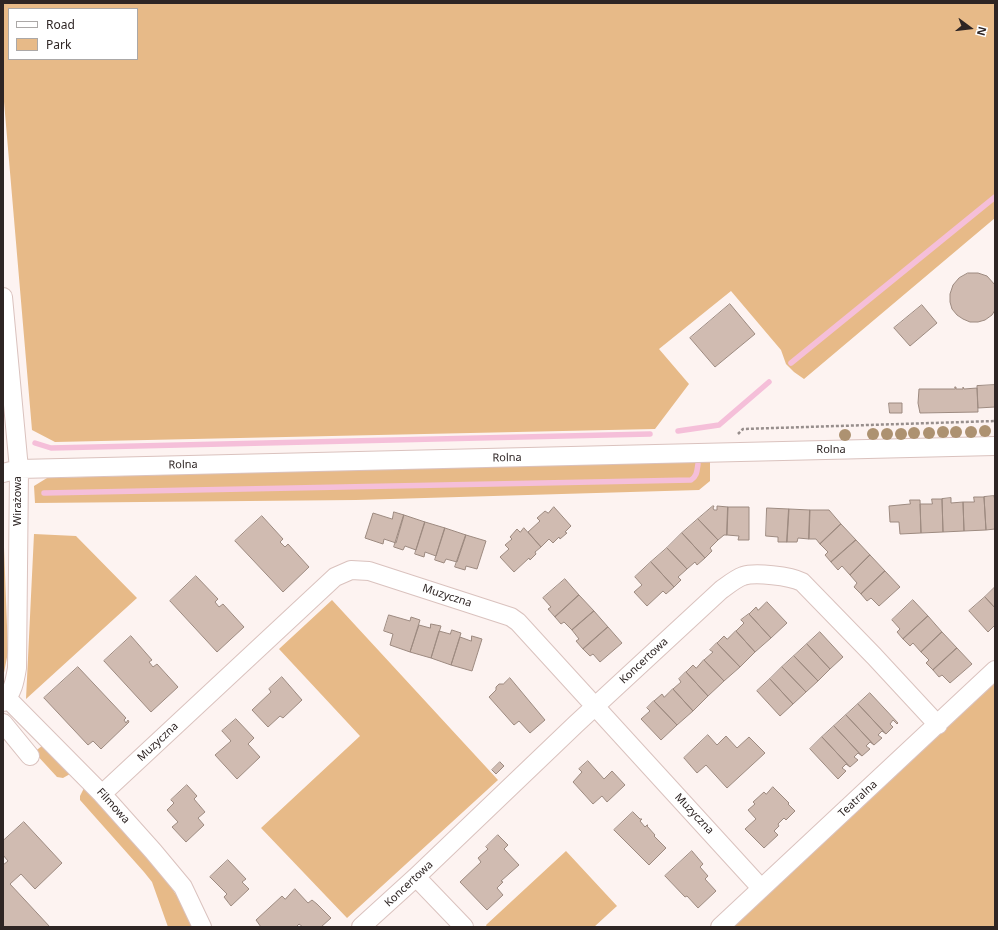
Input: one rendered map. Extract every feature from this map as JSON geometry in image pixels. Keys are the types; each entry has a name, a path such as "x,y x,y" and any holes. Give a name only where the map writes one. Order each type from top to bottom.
{"street":[{"name":"Wirażowa","path":"3,298 18,668 14,686 5,700"},
{"name":"Rolna","path":"11,471 995,446"},
{"name":"Muzyczna","path":"102,794 334,577 351,570 369,571 511,617 518,622 762,888"},
{"name":"Koncertowa","path":"361,927 416,877 596,706 728,585 742,576 792,577 805,584 938,725"},
{"name":"Teatralna","path":"720,927 938,725 995,670"},
{"name":"Filmowa","path":"5,700 102,794 184,887 202,927"},
{"path":"3,724 30,756"},
{"path":"416,877 464,927"}],"green space":[{"path":"3,3 995,3 995,218 804,379 786,364 781,350 731,291 659,349 689,384 655,429 55,442 32,430 3,90"},
{"path":"710,461 710,481 699,490 356,500 35,503 34,486 47,478"},
{"path":"3,521 8,652 3,678"},
{"path":"34,534 76,536 137,598 26,699"},
{"path":"332,600 498,780 347,918 261,828 360,736 279,649"},
{"path":"995,679 995,927 729,927"},
{"path":"42,746 70,774 63,778 57,777 34,752"},
{"path":"84,788 146,850 189,914 195,927 168,927 152,882 80,800 80,796"},
{"path":"566,851 617,906 594,927 487,927 486,925"}],"building":[{"path":"968,273 978,273 987,276 995,285 995,310 992,315 985,320 978,322 970,322 957,315 952,309 950,302 950,294 953,285 959,278"},
{"path":"730,304 755,334 715,367 690,338"},
{"path":"922,305 937,323 910,346 894,328"},
{"path":"995,385 995,407 978,408 977,386"},
{"path":"955,387 956,389 963,389 963,387 964,389 977,388 978,412 920,413 918,403 919,389 955,389"},
{"path":"889,403 902,403 902,413 890,413"},
{"path":"994,496 995,529 986,530 984,497"},
{"path":"974,497 984,497 986,530 964,531 963,502 974,502"},
{"path":"951,498 951,503 963,502 964,531 943,532 942,499"},
{"path":"932,499 942,499 943,532 921,533 920,504 932,504"},
{"path":"910,500 920,500 921,533 900,534 899,522 890,522 889,506 910,504"},
{"path":"713,506 714,510 717,510 717,506 728,507 727,535 724,535 718,540 698,519"},
{"path":"554,507 571,526 565,532 567,533 560,539 559,537 553,543 549,539 541,547 528,532 540,521 537,518 545,511 548,513"},
{"path":"728,507 749,507 749,540 738,540 739,536 727,535"},
{"path":"767,508 789,509 787,542 778,542 778,537 766,536"},
{"path":"789,509 810,510 809,539 798,538 797,542 787,542"},
{"path":"810,510 829,510 841,524 820,544 816,539 809,539"},
{"path":"394,512 404,515 396,543 384,539 383,544 365,538 373,513 392,519"},
{"path":"404,515 425,522 416,550 405,546 403,550 394,547"},
{"path":"262,516 283,539 280,542 285,547 288,544 309,567 283,592 235,541"},
{"path":"698,519 718,540 710,548 712,551 705,558 682,533"},
{"path":"425,522 445,528 436,556 425,552 424,557 415,554"},
{"path":"841,524 856,540 831,562 825,555 828,552 820,544"},
{"path":"445,528 466,535 457,562 446,559 444,563 435,560"},
{"path":"524,528 541,547 535,552 536,554 530,560 529,558 514,572 500,557 509,549 505,545 512,539 510,537 517,529 520,532"},
{"path":"682,533 705,558 697,565 695,562 687,569 667,548"},
{"path":"466,535 486,541 477,569 466,566 465,570 455,567"},
{"path":"856,540 870,555 850,575 842,566 838,570 831,562"},
{"path":"667,548 687,569 678,577 681,580 674,587 651,562"},
{"path":"870,555 885,571 861,594 854,587 857,583 850,575"},
{"path":"651,562 674,587 666,594 663,591 647,606 634,592 642,585 635,577"},
{"path":"885,571 900,587 879,606 871,598 867,601 861,594"},
{"path":"196,576 218,599 215,602 219,607 223,604 244,627 217,652 170,601"},
{"path":"565,579 579,595 555,617 548,609 551,607 543,598"},
{"path":"995,587 995,608 985,597"},
{"path":"579,595 594,611 572,630 564,622 561,624 555,617"},
{"path":"985,597 995,608 995,625 988,632 969,611"},
{"path":"913,600 928,616 903,639 897,632 900,629 892,620"},
{"path":"767,602 787,623 771,638 749,614 756,607 758,610"},
{"path":"594,611 608,627 583,649 576,641 579,639 572,630"},
{"path":"749,614 771,638 755,652 736,631 744,623 741,620"},
{"path":"389,615 410,621 411,617 420,620 410,652 390,645 393,634 384,631"},
{"path":"928,616 942,632 921,652 913,643 910,646 903,639"},
{"path":"431,624 441,626 431,658 410,652 419,625 430,628"},
{"path":"608,627 622,643 600,662 593,654 590,656 583,649"},
{"path":"452,630 461,633 451,665 431,658 439,631 450,634"},
{"path":"736,631 755,652 740,667 717,643 724,636 727,639"},
{"path":"820,632 843,657 830,669 807,644"},
{"path":"942,632 957,648 933,670 926,663 929,660 921,652"},
{"path":"131,636 152,660 149,662 153,667 157,664 178,687 151,712 104,661"},
{"path":"472,636 482,639 472,671 451,665 460,637 471,641"},
{"path":"717,643 740,667 724,681 704,660 713,652 710,650"},
{"path":"807,644 830,669 818,681 794,656"},
{"path":"957,648 972,664 950,683 942,675 939,677 933,670"},
{"path":"794,656 818,681 806,692 782,667"},
{"path":"704,660 724,681 708,696 686,672 693,665 696,668"},
{"path":"78,667 126,718 124,720 126,723 128,720 129,722 101,749 93,741 88,745 44,698"},
{"path":"782,667 806,692 793,704 770,679"},
{"path":"686,672 708,696 693,711 673,689 681,682 679,679"},
{"path":"282,677 302,700 283,718 280,716 268,727 252,710 271,692 269,689"},
{"path":"510,678 545,720 530,733 519,721 514,725 489,697 496,690 496,687 499,684 503,684"},
{"path":"770,679 793,704 780,716 757,691"},
{"path":"673,689 693,711 677,725 654,701 662,694 664,697"},
{"path":"870,693 898,723 897,724 893,720 890,724 893,727 886,734 858,704"},
{"path":"654,701 677,725 661,740 641,719 650,711 647,708"},
{"path":"858,704 886,734 882,731 878,735 882,738 874,745 846,715"},
{"path":"846,715 874,745 870,742 866,746 870,749 862,756 834,726"},
{"path":"236,719 254,738 248,744 260,757 237,779 215,755 231,741 222,731"},
{"path":"834,726 862,756 858,753 854,757 858,760 850,767 822,737"},
{"path":"708,735 717,745 726,736 737,748 749,737 765,753 727,788 706,765 697,773 684,758"},
{"path":"822,737 850,767 846,764 842,768 846,771 838,779 810,749"},
{"path":"588,761 604,779 612,771 625,785 607,802 602,796 593,804 573,782 582,772 579,769"},
{"path":"500,762 504,766 496,774 492,770"},
{"path":"187,785 197,796 194,799 205,812 198,818 204,825 186,842 172,827 178,822 167,810 174,803 171,800"},
{"path":"773,787 795,811 786,820 784,818 778,824 779,826 774,831 778,835 764,848 745,829 756,819 748,810 755,804 753,802 764,792 766,794"},
{"path":"633,812 640,819 642,819 640,821 645,827 648,825 647,826 655,835 654,836 666,848 649,865 614,830"},
{"path":"24,822 62,863 35,889 21,874 10,884 50,927 3,927 3,865 8,861 3,855 3,841"},
{"path":"498,835 508,845 504,849 519,865 501,881 503,882 497,888 503,895 487,910 460,882 481,862 478,858 488,849 486,847"},
{"path":"692,851 703,864 700,867 708,876 705,879 716,891 698,908 665,876"},
{"path":"228,860 246,879 242,882 249,889 231,906 224,897 227,894 210,877"},
{"path":"295,889 308,903 312,900 331,918 321,927 303,927 299,924 296,927 261,927 256,920 282,896 285,899"}],"waterway":[{"path":"791,363 995,197"},
{"path":"678,431 719,425 769,382"},
{"path":"35,443 51,448 650,434"},
{"path":"44,493 691,480 696,475 698,464"}]}
